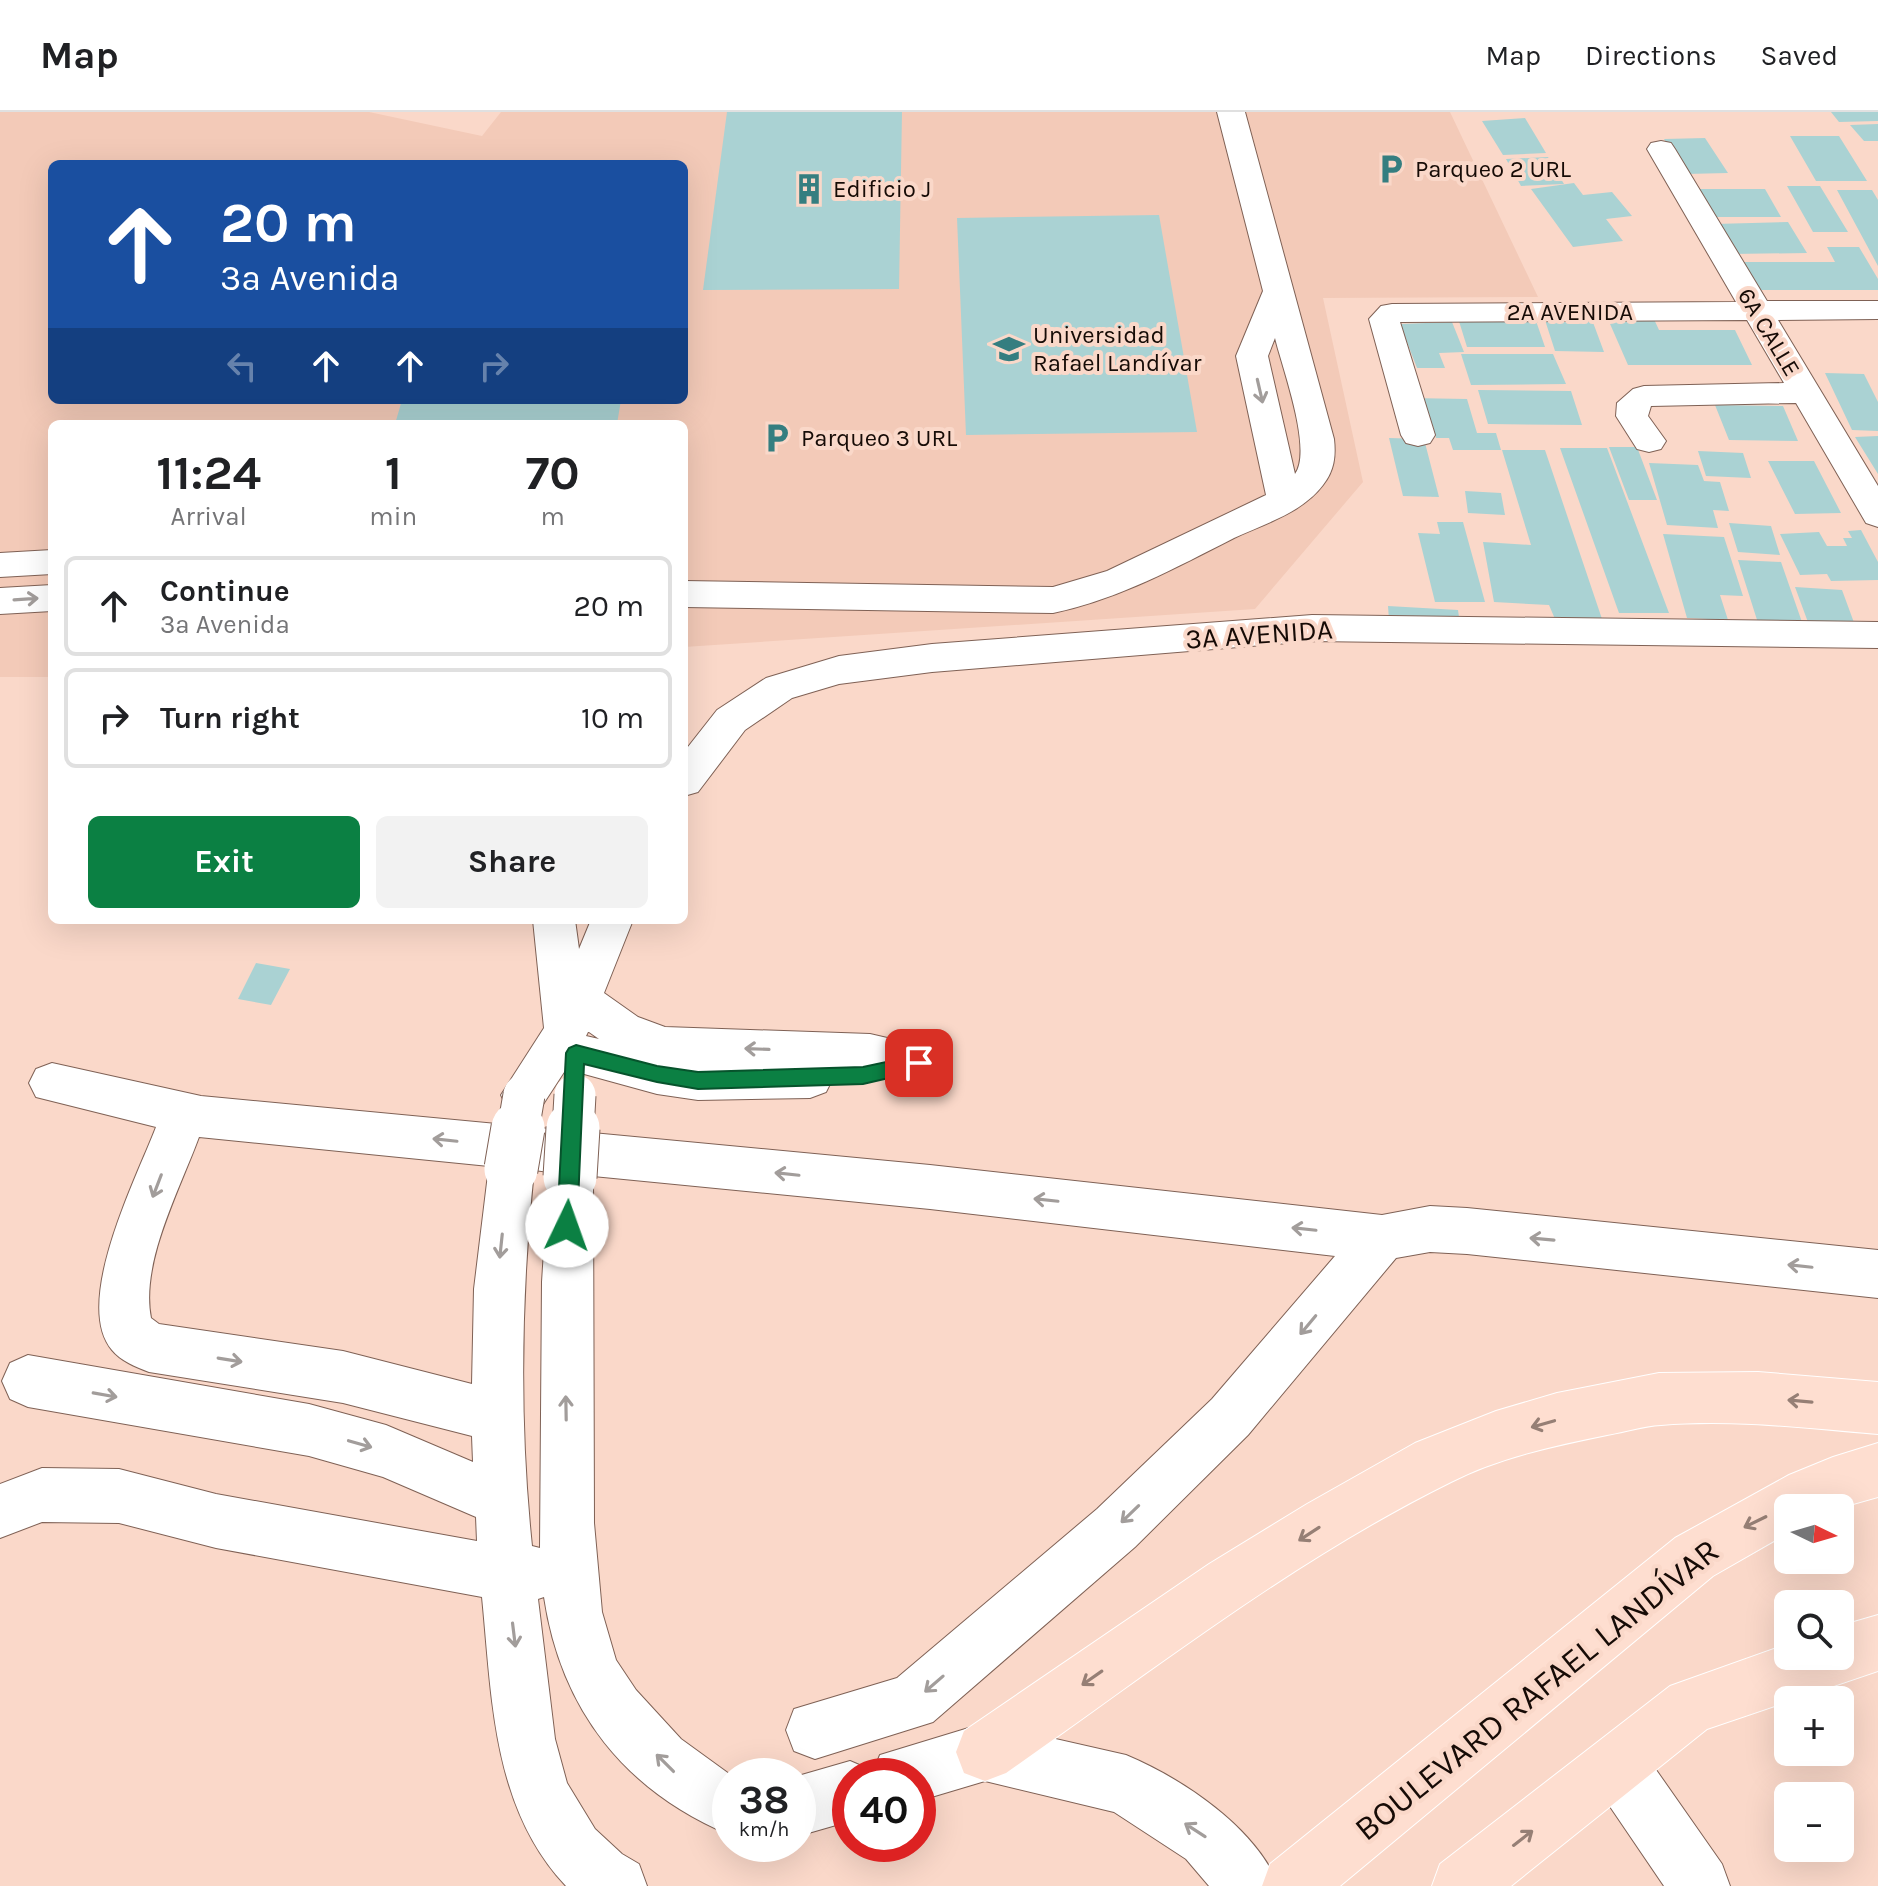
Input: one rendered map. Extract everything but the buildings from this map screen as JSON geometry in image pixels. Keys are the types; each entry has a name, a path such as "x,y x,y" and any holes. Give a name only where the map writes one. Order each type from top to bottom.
{"main road":[{"path":"985,1752 1229,1584 1326,1523 1434,1462 1496,1437 1557,1419 1659,1399 1758,1398 1878,1408"},
{"name":"BOULEVARD RAFAEL LANDÍVAR","path":"1292,1886 1694,1557 1747,1525 1855,1474 1878,1470"},
{"path":"1854,1650 1878,1643"},
{"path":"1462,1886 1690,1706 1794,1670"}],"street":[{"path":"688,594 1066,598 1103,587 1276,504 1311,478 1319,461 1312,415 1231,112"},
{"name":"6A CALLE","path":"1661,149 1878,515"},
{"path":"1276,504 1254,476 1229,374 1235,364 1252,356 1278,291"},
{"name":"2A AVENIDA","path":"1418,435 1384,319 1392,313 1878,310"},
{"path":"1649,441 1632,416 1633,403 1644,396 1805,393"},
{"path":"0,565 48,562"},
{"path":"0,601 48,598"},
{"name":"3A AVENIDA","path":"688,776 731,720 779,688 839,670 886,664 1312,628 1878,635"},
{"path":"555,924 574,1045 565,1276 570,1571 579,1633 602,1693 648,1747 686,1783 712,1796"},
{"path":"611,924 574,1045 524,1095 498,1270 497,1416 506,1574 531,1765 561,1836 599,1877 617,1886"},
{"path":"622,1031 664,1047 870,1054 919,1063 863,1076 698,1080 657,1074 574,1045 622,1031"},
{"path":"52,1083 185,1113 930,1187 1382,1238 1430,1229 1467,1231 1878,1274"},
{"path":"185,1113 128,1263 123,1301 129,1332 149,1347 343,1377 497,1416"},
{"path":"815,1730 913,1702 1104,1538 1230,1417 1382,1238"},
{"path":"28,1381 309,1430 386,1451 504,1502"},
{"path":"0,1511 42,1495 119,1496 216,1521 506,1574 570,1571"},
{"path":"936,1766 985,1752 1126,1785 1207,1838 1249,1886"},
{"path":"1617,1765 1700,1886"}],"shaded area":[{"name":"Universidad Rafael Landívar","path":"0,112 369,112 482,136 501,112 1450,112 1538,297 1323,298 1363,482 1255,609 688,647 688,420 48,420 48,677 0,677"}],"place":[{"name":"Parqueo 2 URL","path":"1391,169"},
{"name":"Edificio J","path":"809,189"},
{"name":"Universidad Rafael Landívar","path":"1009,349"},
{"name":"Parqueo 3 URL","path":"777,438"}],"route":[{"path":"567,1226 576,1053 657,1074 698,1080 863,1076 919,1063"}]}
